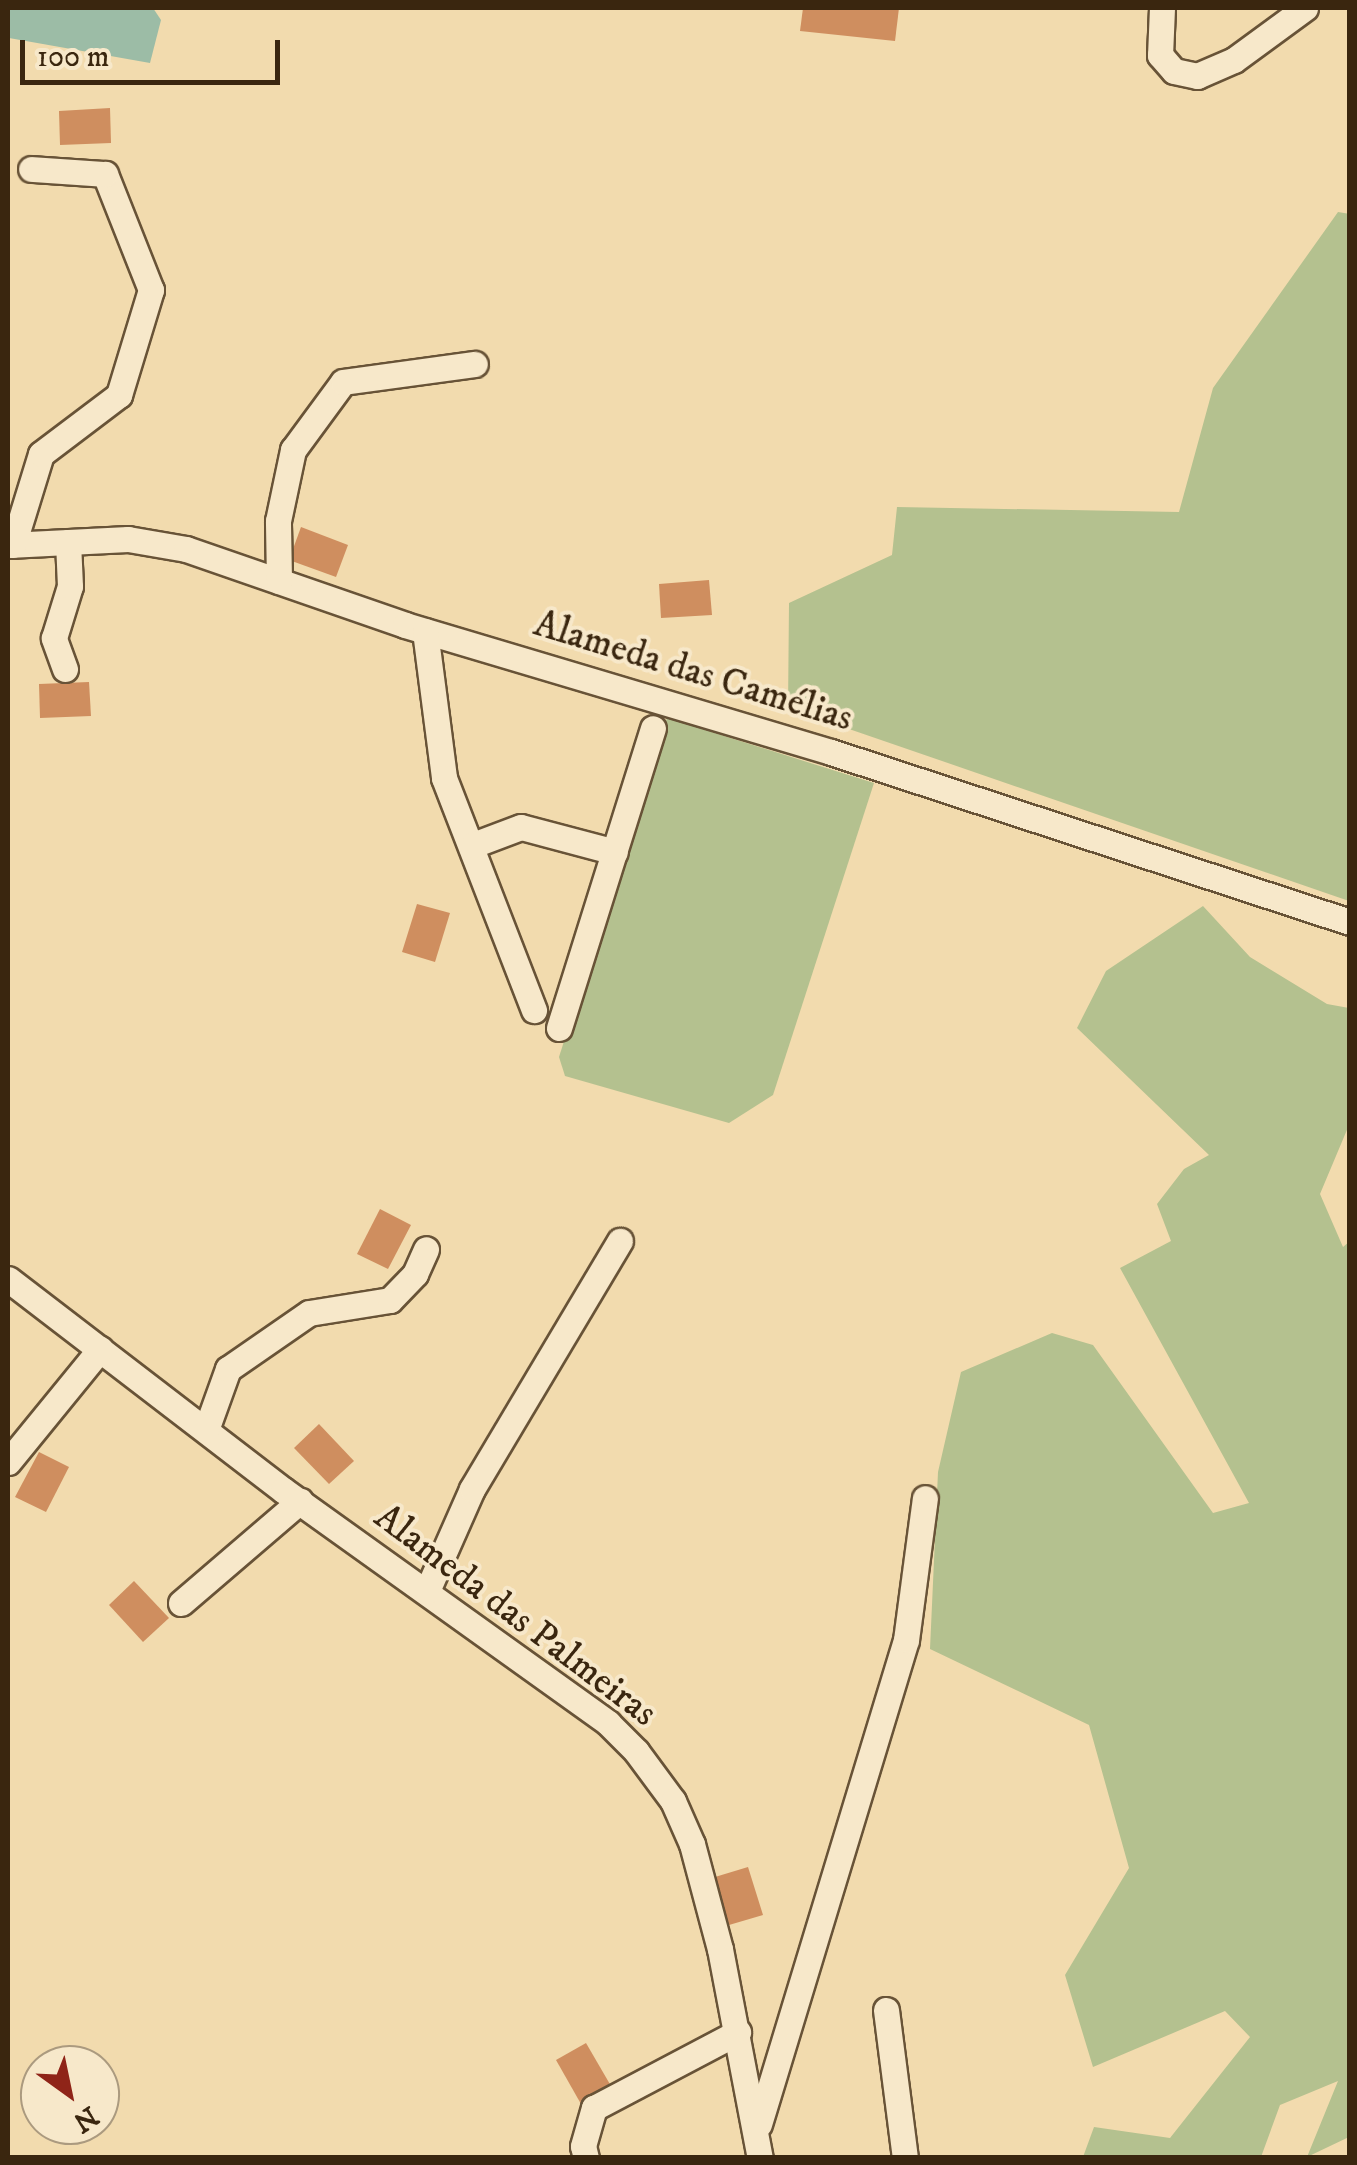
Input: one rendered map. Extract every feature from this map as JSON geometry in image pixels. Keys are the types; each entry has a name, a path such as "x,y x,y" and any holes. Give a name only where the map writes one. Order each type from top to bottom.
{"street":[{"path":"1162,8 1160,55 1174,72 1198,76 1234,60 1305,8"},
{"path":"10,545 41,454 119,395 151,290 106,174 30,169"},
{"path":"279,581 278,521 293,450 343,382 474,364"},
{"path":"64,670 54,638 70,586 68,542"},
{"name":"Alameda das Camélias","path":"10,545 160,543 425,631 831,752 1350,922"},
{"path":"425,631 444,778 474,845 534,1010"},
{"path":"559,1028 653,728"},
{"path":"474,845 521,827 614,852"},
{"path":"427,1591 472,1490 620,1241"},
{"path":"206,1430 228,1369 309,1313 390,1300 415,1274 426,1249"},
{"name":"Alameda das Palmeiras","path":"8,1279 300,1501 608,1723 664,1787 692,1844 738,2032 758,2146"},
{"path":"8,1462 100,1349"},
{"path":"758,2146 906,1640 925,1498"},
{"path":"181,1602 300,1501"},
{"path":"886,2010 905,2158"},
{"path":"586,2158 582,2146 594,2108 738,2032"}],"shaded area":[{"path":"8,8 153,8 161,20 150,63 9,38"},
{"path":"1338,212 1350,214 1349,901 788,708 789,603 892,555 897,507 1179,512 1213,388"},
{"path":"667,718 874,783 773,1095 729,1123 565,1076 559,1057"},
{"path":"1203,906 1250,957 1327,1004 1349,1008 1349,1125 1320,1194 1343,1247 1350,1241 1349,2137 1307,2157 1338,2081 1280,2105 1261,2157 1083,2157 1094,2127 1170,2138 1250,2037 1225,2011 1093,2067 1065,1975 1129,1868 1089,1725 930,1649 938,1472 961,1372 1052,1333 1093,1345 1213,1513 1249,1503 1120,1268 1171,1241 1157,1204 1184,1169 1209,1155 1077,1028 1106,971"}],"building":[{"path":"803,8 899,8 895,41 800,31"},
{"path":"110,108 111,143 60,145 59,111"},
{"path":"301,527 348,545 336,577 289,560"},
{"path":"709,580 712,615 661,618 659,584"},
{"path":"89,682 91,716 40,718 39,684"},
{"path":"417,904 450,913 435,962 402,952"},
{"path":"380,1209 411,1225 388,1269 357,1254"},
{"path":"319,1424 354,1461 329,1484 294,1448"},
{"path":"39,1452 69,1467 46,1512 15,1497"},
{"path":"134,1581 169,1618 143,1642 109,1605"},
{"path":"748,1867 763,1915 729,1925 715,1877"},
{"path":"586,2043 611,2086 581,2104 556,2060"}]}
